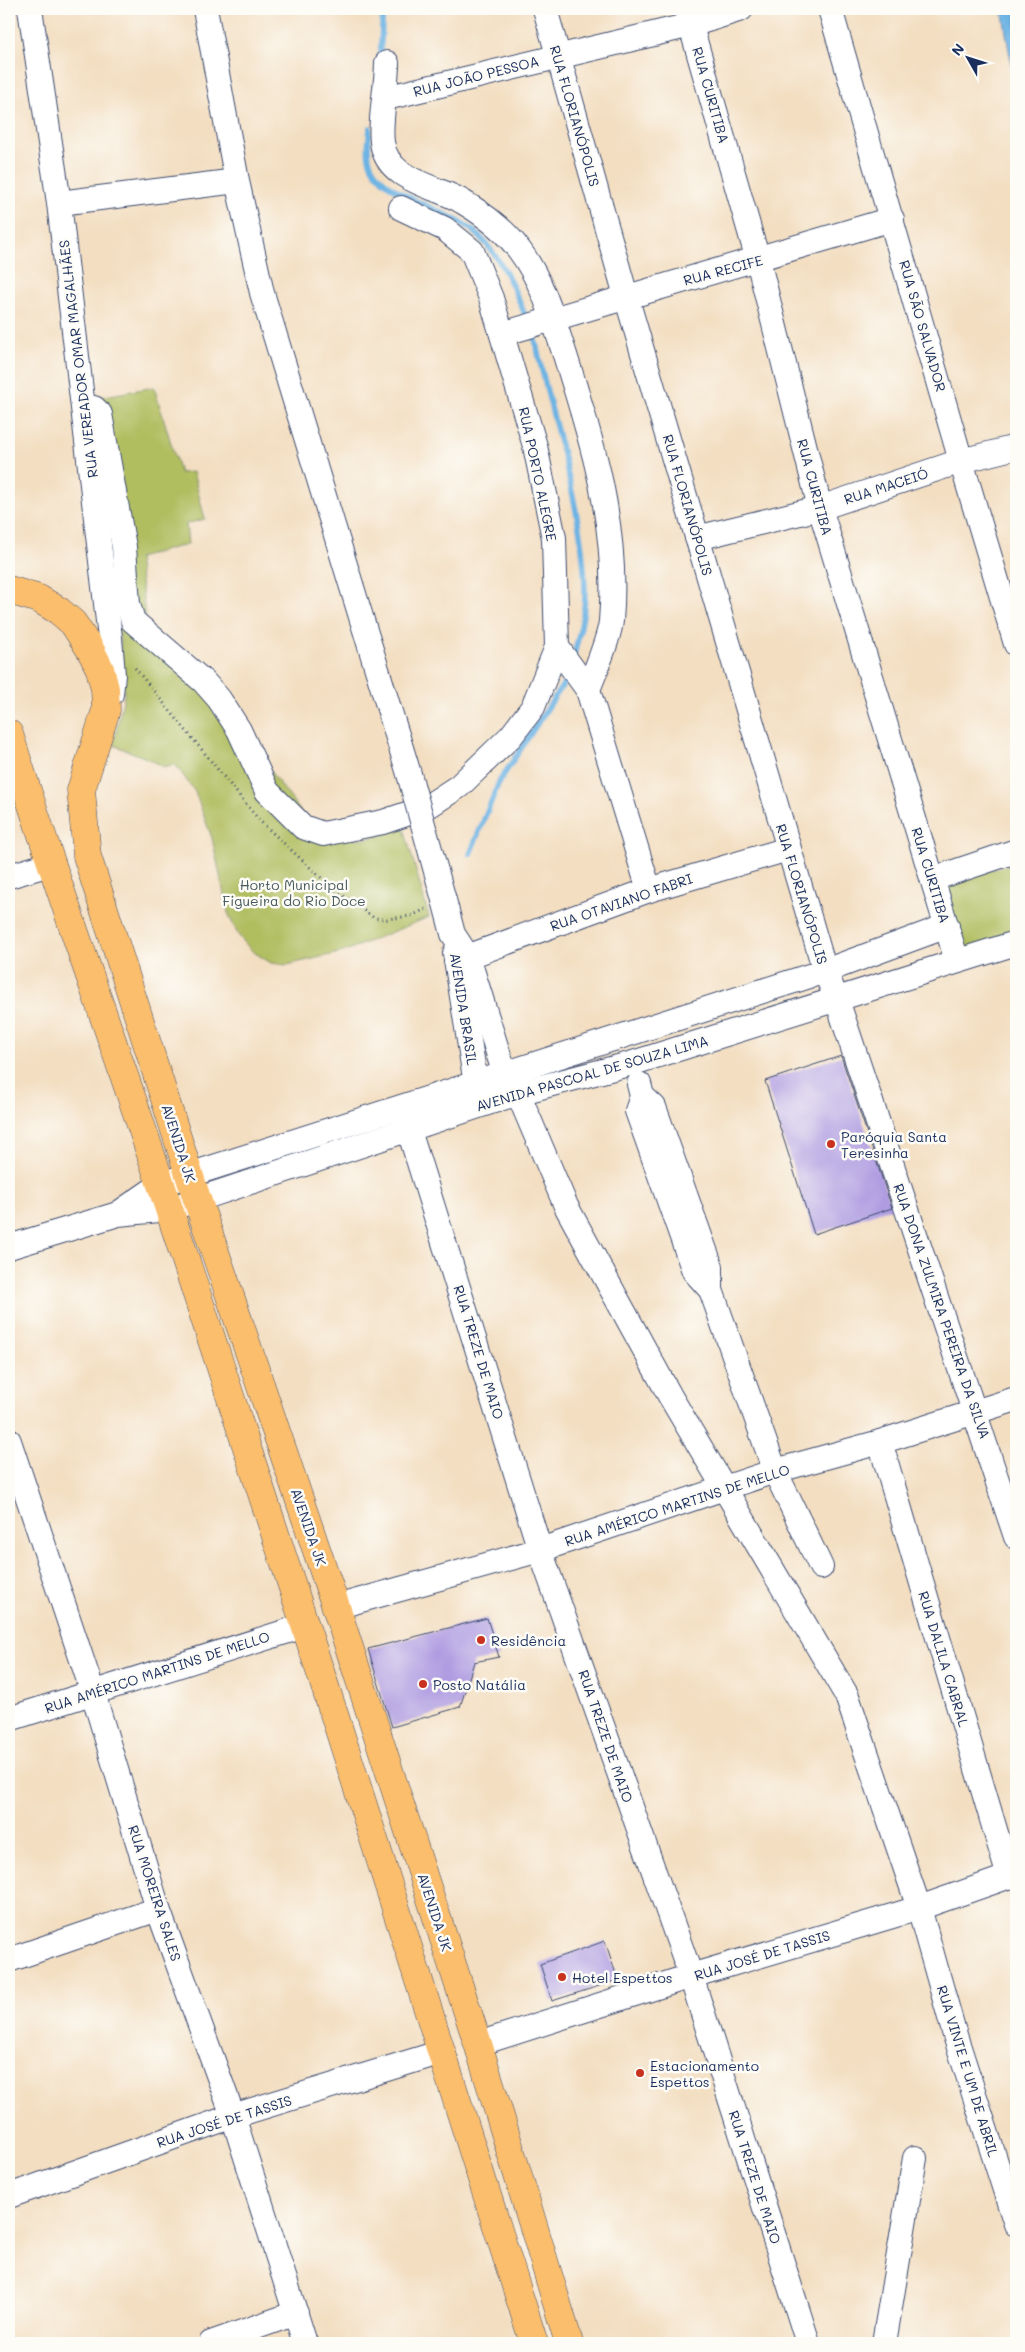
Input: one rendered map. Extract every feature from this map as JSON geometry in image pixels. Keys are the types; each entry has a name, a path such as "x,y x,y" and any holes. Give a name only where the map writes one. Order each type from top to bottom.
{"main road":[{"path":"9,590 39,599 59,611 73,623 100,669 105,688 106,710"},
{"name":"AVENIDA JK","path":"106,710 81,790 87,856 193,1187 336,1607 478,2044 569,2343"},
{"path":"9,734 50,864 165,1196 442,2052 534,2343"}],"street":[{"name":"RUA VEREADOR OMAR MAGALHÃES","path":"30,9 59,203 113,675 112,692 106,710"},
{"path":"205,9 262,293 409,774 453,934 462,959"},
{"name":"RUA FLORIANÓPOLIS","path":"545,9 626,296 788,849 825,970 837,1000"},
{"name":"RUA JOÃO PESSOA","path":"386,96 394,96 558,55 689,17 741,9"},
{"name":"RUA SÃO SALVADOR","path":"830,9 1016,644"},
{"name":"RUA CURITIBA","path":"689,17 758,260 820,508 957,961"},
{"path":"387,63 382,142 390,164 409,178 461,201 499,227 520,251 540,283 553,318 589,435 608,514 613,577 611,624 588,690"},
{"path":"59,203 238,181"},
{"name":"RUA PORTO ALEGRE","path":"401,208 445,229 472,251 502,334 535,446 554,538 557,647"},
{"name":"RUA RECIFE","path":"502,334 892,219"},
{"path":"83,406 94,408 100,414 124,547 128,604 133,621 204,682 219,699 239,730 267,790 303,827 323,834 383,822 427,807 459,786 511,736 533,707 557,647"},
{"name":"RUA MACEIÓ","path":"697,538 820,508 961,461 1016,447"},
{"path":"557,647 588,690 649,890"},
{"name":"RUA OTAVIANO FABRI","path":"462,959 649,890 788,849"},
{"path":"933,879 1016,851"},
{"path":"9,876 50,864"},
{"name":"AVENIDA PASCOAL DE SOUZA LIMA","path":"9,1247 118,1214 165,1196 511,1084 624,1035 825,970 947,926"},
{"name":"AVENIDA PASCOAL DE SOUZA LIMA","path":"406,1118 476,1084 511,1084 633,1063 1016,943"},
{"name":"RUA VINTE E UM DE ABRIL","path":"462,959 511,1084 566,1206 670,1396 847,1696 918,1908 1016,2224"},
{"name":"AVENIDA BRASIL","path":"462,959 476,1084"},
{"name":"RUA DONA ZULMIRA PEREIRA DA SILVA","path":"837,1000 976,1410 1016,1537"},
{"path":"624,1035 642,1096 637,1111 694,1271 711,1290 775,1471 821,1567"},
{"name":"RUA TREZE DE MAIO","path":"406,1118 540,1550 691,1976 808,2343"},
{"name":"RUA AMÉRICO MARTINS DE MELLO","path":"336,1607 540,1550 775,1471 880,1442 976,1410 1016,1399"},
{"name":"RUA MOREIRA SALES","path":"9,1441 93,1693 158,1909 233,2116 305,2343"},
{"name":"RUA DALILA CABRAL","path":"880,1442 1013,1875"},
{"name":"RUA AMÉRICO MARTINS DE MELLO","path":"9,1719 304,1626"},
{"name":"RUA JOSÉ DE TASSIS","path":"478,2044 691,1976 918,1908 1013,1875"},
{"path":"9,1960 158,1909"},
{"name":"RUA JOSÉ DE TASSIS","path":"11,2189 233,2116 442,2052"},
{"path":"884,2343 915,2158"},
{"path":"211,2343 296,2313"}],"green space":[{"name":"Horto Municipal Figueira do Rio Doce","path":"154,387 180,473 193,472 205,519 186,524 188,544 138,558 146,622 264,763 302,813 337,837 366,839 404,828 429,917 343,952 287,965 271,963 252,951 238,935 228,913 212,838 195,792 175,764 164,767 113,745 124,696 123,670 94,398"},
{"path":"1011,864 1016,880 1016,938 964,954 943,884"}],"water":[{"path":"1002,9 1016,9 1016,91 1015,87"}],"building":[{"name":"Paróquia Santa Teresinha","path":"841,1056 892,1208 814,1234 765,1081"},
{"name":"Posto Natália","path":"487,1618 499,1657 474,1662 460,1707 392,1727 368,1649"},
{"path":"605,1941 618,1980 552,2001 540,1964"}],"waterway":[{"path":"380,59 383,9"},
{"path":"370,128 368,155 375,171 386,183 400,192 452,217 479,236 502,266 528,322"},
{"path":"531,330 536,343 566,466 579,529 583,560 584,608 573,658"},
{"path":"470,854 499,782 566,680 568,674"}],"place":[{"name":"Paróquia Santa Teresinha","path":"831,1144"},
{"name":"Residência","path":"481,1640"},
{"name":"Posto Natália","path":"423,1684"},
{"name":"Hotel Espettos","path":"562,1977"},
{"name":"Estacionamento Espettos","path":"640,2073"}]}
